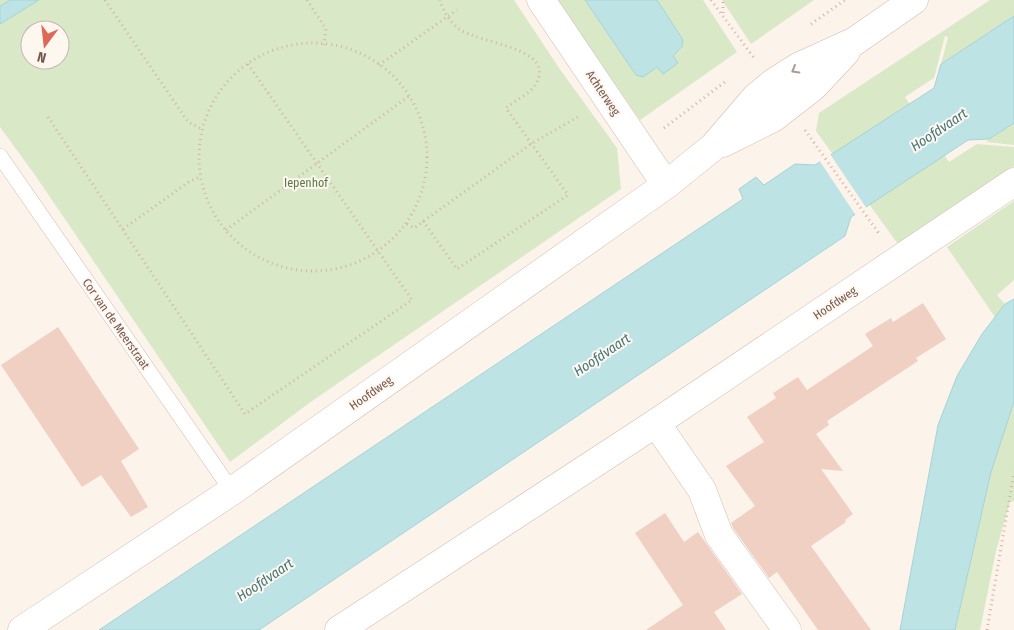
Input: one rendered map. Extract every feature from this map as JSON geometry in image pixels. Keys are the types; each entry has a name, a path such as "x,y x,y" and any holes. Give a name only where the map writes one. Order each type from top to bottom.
{"street":[{"name":"Achterweg","path":"542,0 666,185"},
{"name":"Hoofdweg","path":"22,630 232,491 666,185 713,148 755,98 773,84 798,67 855,41 914,0"},
{"name":"Hoofdweg","path":"339,630 656,423 1014,182"},
{"path":"656,423 702,490 719,535 787,630"}],"lane":[{"name":"Cor van de Meerstraat","path":"0,156 232,491"}],"path":[{"path":"105,0 188,122 202,129"},
{"path":"307,0 326,29 324,45"},
{"path":"423,221 457,269 568,195 506,108 536,86 539,77 538,64 531,56 517,49 480,40 458,28 448,16 440,0"},
{"path":"712,0 756,59"},
{"path":"722,1 723,16"},
{"path":"379,65 457,10"},
{"path":"310,43 346,48 379,65 404,88 421,120 427,156 422,191 407,224 379,251 344,268 305,272 267,262 234,241 210,210 200,178 200,134 202,129 215,97 240,68 274,49 310,43"},
{"path":"48,117 245,414 412,300 248,64"},
{"path":"226,230 408,96"},
{"path":"407,224 414,228 531,144 607,99"},
{"path":"805,130 864,214"},
{"path":"123,229 190,181 200,178"},
{"path":"986,630 1014,472"}],"green space":[{"name":"Iepenhof","path":"0,0 514,0 559,68 617,148 621,189 312,401 230,462 35,175 0,127"},
{"path":"556,0 585,0 636,75 644,76 657,67 663,74 678,63 673,56 682,48 683,40 657,0 703,0 737,52 640,120"},
{"path":"722,0 814,0 751,44"},
{"path":"990,0 1014,0 1014,16 941,64 948,37 945,36 934,78 905,97 949,162 977,144 1014,147 1014,166 898,244 816,131 819,113"},
{"path":"1014,123 1014,145 986,142 989,139"},
{"path":"1014,201 1014,280 997,295 1005,304 995,317 947,247"},
{"path":"1014,402 1014,501 1010,502 996,551 980,630 955,630 991,472"}],"water":[{"path":"10,0 39,0 0,24 0,6"},
{"path":"585,0 657,0 683,40 682,47 673,56 678,63 663,74 657,67 643,77 636,75"},
{"name":"Hoofdvaart","path":"1014,16 1014,123 989,139 968,140 851,217 845,236 259,630 99,630 743,199 739,189 756,177 764,185 795,164 815,165 934,88 941,64"},
{"path":"1014,299 1014,402 991,472 955,630 900,630 938,425 957,376 982,334 1005,304"}],"pier":[{"path":"830,154 867,209 857,217 819,160"}],"building":[{"path":"923,303 946,339 916,358 918,361 827,421 829,425 816,434 843,471 821,469 853,514 845,520 846,522 811,546 871,630 818,630 777,572 769,578 733,528 731,523 755,506 726,466 764,442 747,417 776,398 773,393 798,377 807,390 873,346 865,334 891,318 893,322"},
{"path":"58,327 139,449 121,461 148,507 131,517 101,475 82,487 1,365"},
{"path":"665,513 684,542 698,532 742,594 714,612 726,630 646,630 683,605 635,533"}]}
